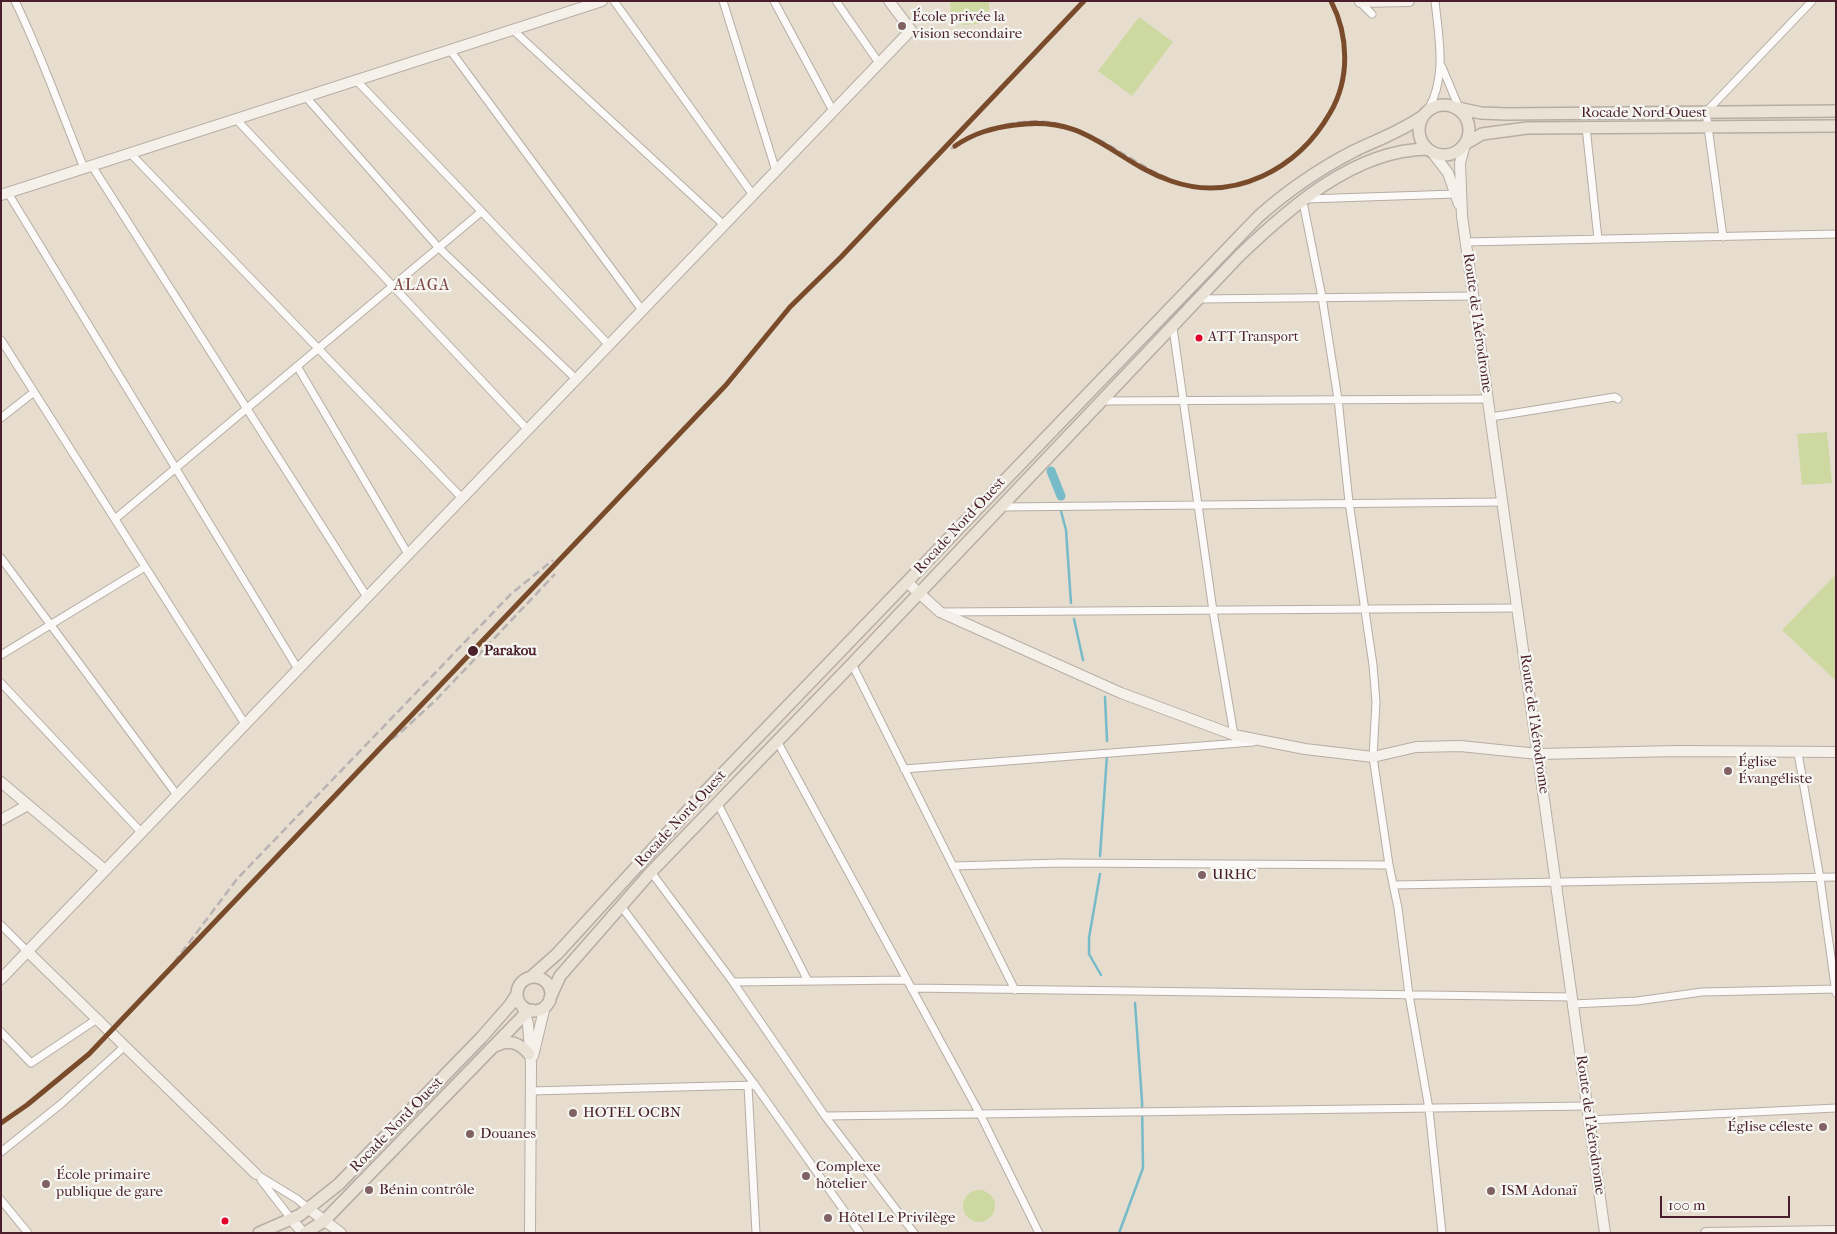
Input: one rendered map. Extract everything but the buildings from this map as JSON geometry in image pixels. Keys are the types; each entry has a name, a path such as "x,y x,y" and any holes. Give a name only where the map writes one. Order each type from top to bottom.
{"main road":[{"path":"1438,106 1458,109 1469,128 1464,144 1452,154 1442,155 1430,150 1419,136 1419,125 1426,113 1438,106"},
{"name":"Rocade Nord-Ouest","path":"1458,109 1507,114 1836,111"},
{"name":"Rocade Nord-Ouest","path":"531,977 558,954 704,793 1258,217 1312,175 1355,151 1402,130 1426,113"},
{"name":"Rocade Nord-Ouest","path":"1464,144 1482,134 1501,130 1586,127 1836,126"},
{"name":"Rocade Nord-Ouest","path":"547,1002 560,976 651,872 1173,328 1239,256 1270,226 1342,176 1377,158 1398,151 1430,150"},
{"path":"531,977 540,978 547,984 547,1002 527,1010 517,994 522,981 531,977"},
{"name":"Rocade Nord-Ouest","path":"259,1233 292,1220 328,1193 464,1056 510,1005 517,994"},
{"name":"Rocade Nord-Ouest","path":"304,1233 324,1221 527,1010"},
{"path":"491,1048 510,1042 520,1045 530,1059"}],"street":[{"path":"15,1 39,50 60,110 88,167 248,408 367,597"},
{"path":"298,669 176,468 4,194 602,1"},
{"path":"614,1 753,195"},
{"path":"723,1 776,171"},
{"path":"774,1 834,111"},
{"path":"836,1 879,63"},
{"path":"1,979 911,30 889,1"},
{"path":"1360,2 1409,1"},
{"path":"1435,1 1442,66 1458,109"},
{"path":"1723,237 1706,112 1812,1"},
{"path":"1360,2 1372,14"},
{"path":"513,30 724,225"},
{"path":"450,50 642,310"},
{"path":"1426,113 1437,93 1442,66"},
{"path":"356,80 609,345"},
{"path":"306,97 438,247 576,379"},
{"path":"236,119 528,430"},
{"path":"1586,127 1598,240"},
{"name":"Route de l'Aérodrome","path":"1464,144 1460,163 1462,216 1605,1233"},
{"name":"Route de l'Aérodrome","path":"1430,150 1448,173 1462,216"},
{"path":"130,153 462,498"},
{"path":"1442,1233 1429,1109 1409,995 1395,885 1389,865 1373,756 1376,702 1365,608 1349,502 1338,399 1305,200 1455,194"},
{"path":"115,519 480,212"},
{"path":"1466,242 1836,234"},
{"path":"1200,299 1474,296"},
{"path":"1173,328 1213,611 1234,735"},
{"path":"1,340 245,724"},
{"path":"297,366 408,554"},
{"path":"1,418 34,392"},
{"path":"1102,401 1488,399"},
{"path":"1491,417 1618,399"},
{"path":"1001,507 1349,502 1502,502"},
{"path":"1,558 177,795"},
{"path":"1,655 145,567"},
{"path":"908,582 940,612 1089,680 1234,735 1258,741 1373,756 1416,747 1460,746 1538,754 1678,751 1836,752"},
{"path":"940,612 1518,608"},
{"path":"852,664 1014,990"},
{"path":"1,684 141,832"},
{"path":"777,741 980,1114 1039,1233"},
{"path":"904,769 1258,741"},
{"path":"1798,752 1820,878 1836,994"},
{"path":"1,782 105,870"},
{"path":"717,802 808,981"},
{"path":"1,820 28,805"},
{"path":"953,866 1060,863 1389,865"},
{"path":"651,872 734,982 825,1116 914,1233"},
{"path":"1395,885 1836,877"},
{"path":"622,906 860,1233"},
{"path":"1,925 256,1174 304,1233"},
{"path":"734,982 907,980"},
{"path":"911,988 1409,995 1637,1001 1702,992 1836,989"},
{"path":"530,1059 547,1002"},
{"path":"527,1010 531,1091 530,1233"},
{"path":"1,1032 31,1063 97,1019"},
{"path":"1,1152 61,1104 125,1046"},
{"path":"531,1091 752,1086"},
{"path":"752,1086 756,1233"},
{"path":"825,1116 1588,1106"},
{"path":"1590,1120 1836,1108"},
{"path":"256,1174 297,1198 341,1233"},
{"path":"297,1198 313,1199 328,1193"},
{"path":"1,1200 28,1233"},
{"path":"1706,1233 1836,1231"}],"green space":[{"path":"950,1 989,1 989,13 978,24 963,25 951,14"},
{"path":"1139,17 1173,42 1132,96 1098,71"},
{"path":"1827,432 1832,483 1802,485 1797,434"},
{"path":"1836,574 1836,681 1782,630"},
{"path":"979,1190 990,1195 995,1206 990,1217 979,1222 968,1217 963,1206 968,1195"}],"waterway":[{"path":"1051,471 1061,496"},
{"path":"1061,511 1066,530 1071,603"},
{"path":"1074,619 1083,660"},
{"path":"1105,697 1107,741"},
{"path":"1100,856 1107,755"},
{"path":"1100,874 1089,938 1089,954 1101,975"},
{"path":"1119,1233 1143,1168 1142,1101 1135,1003"}],"railway":[{"path":"544,577 726,385 790,307 841,257 1084,1"},
{"path":"951,149 984,131 996,127 1021,122 1047,122 1075,129 1172,180 1197,187 1226,187 1258,178 1289,161 1307,145 1322,127 1335,103 1340,89 1345,59 1342,30 1331,1"},
{"path":"167,972 237,879 511,594 553,560"},
{"path":"382,747 436,700 555,574"}],"transit line":[{"path":"1,1123 27,1105 89,1054 726,385 790,307 841,257 1084,1"},
{"path":"955,146 976,134 1015,125 1040,123 1062,126 1081,132 1150,172 1171,181 1195,187 1218,188 1241,184 1262,176 1282,165 1301,150 1317,133 1337,100 1344,72 1345,57 1341,28 1331,1"}],"place":[{"name":"École privée la vision secondaire","path":"902,26"},
{"name":"ATT Transport","path":"1199,338"},
{"name":"Parakou","path":"473,651"},
{"name":"Église Évangéliste","path":"1728,771"},
{"name":"URHC","path":"1202,875"},
{"name":"HOTEL OCBN","path":"573,1113"},
{"name":"Église céleste","path":"1823,1127"},
{"name":"Douanes","path":"470,1134"},
{"name":"Complexe hôtelier","path":"806,1176"},
{"name":"École primaire publique de gare","path":"46,1184"},
{"name":"Bénin contrôle","path":"369,1190"},
{"name":"ISM Adonaï","path":"1491,1191"},
{"name":"Hôtel Le Privilège","path":"828,1218"}],"district":[{"name":"ALAGA","path":"422,286"}]}
